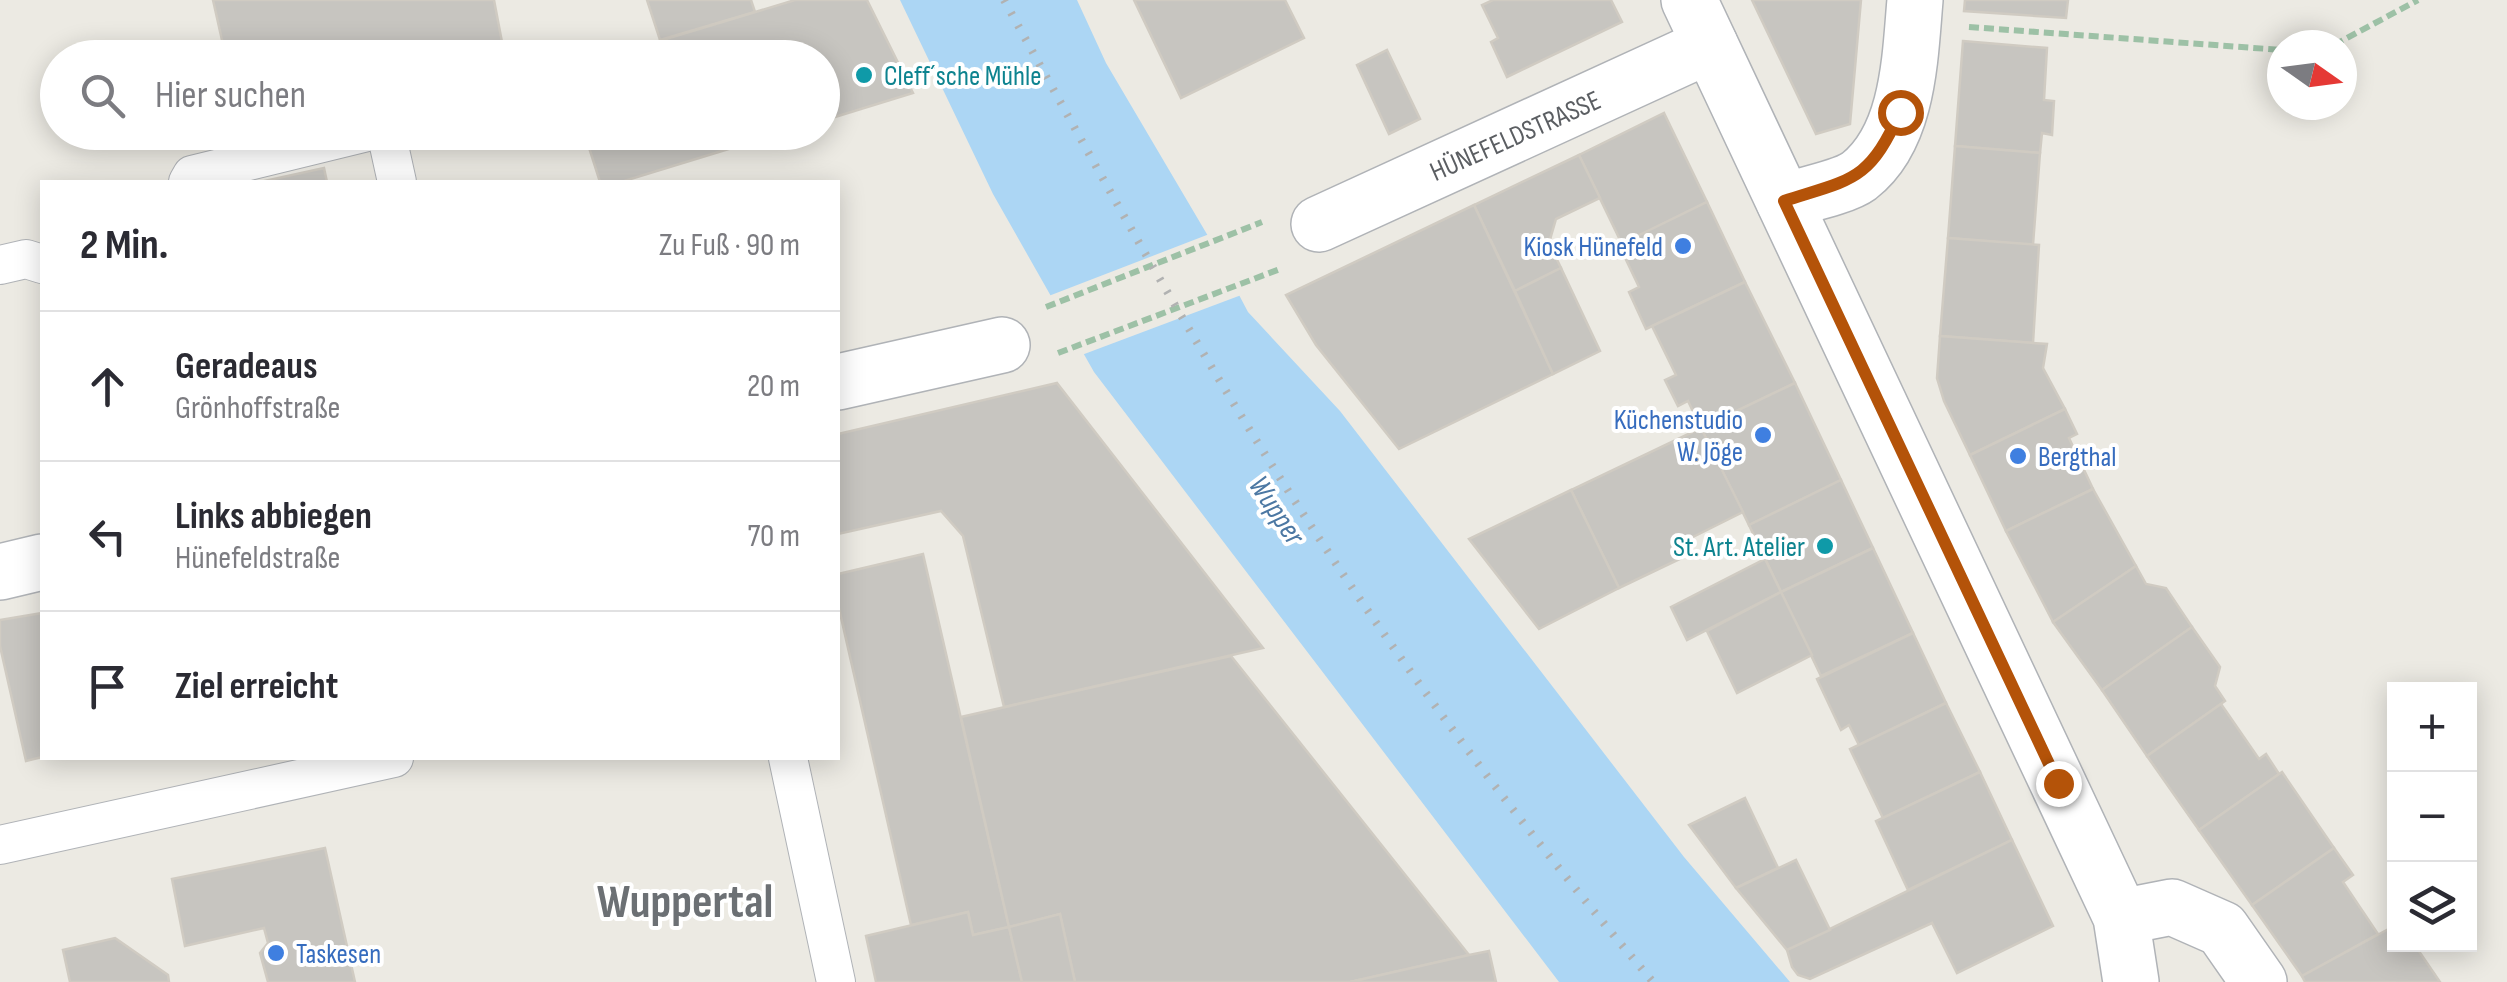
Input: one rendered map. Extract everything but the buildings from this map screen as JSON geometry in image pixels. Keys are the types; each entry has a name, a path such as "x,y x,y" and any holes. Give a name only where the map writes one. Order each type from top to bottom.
{"street":[{"path":"1784,201 1858,177 1886,145 1900,112 1914,11"},
{"name":"HÜNEFELDSTRASSE","path":"1319,224 1699,22 2121,917 2131,982"},
{"path":"840,381 1021,327"},
{"path":"0,572 40,562"},
{"path":"2121,917 2172,906 2222,929 2259,982"}],"lane":[{"path":"189,180 192,175 293,150"},
{"path":"390,150 398,180"},
{"path":"0,264 26,259 40,263"},
{"path":"0,845 385,760"},
{"path":"788,760 836,982"}],"path":[{"path":"2357,33 2418,0"},
{"path":"1914,11 2267,48"},
{"path":"1021,327 1254,226"},
{"path":"1055,354 1272,272"}],"water":[{"name":"Wupper","path":"900,0 1077,0 1106,63 1248,312 1340,411 1684,857 1790,982 1559,982 1094,372 993,194"}],"pier":[{"path":"1212,233 1244,294 1079,356 1046,297"}],"railway":[{"path":"1004,0 1166,289 1312,527 1451,728 1653,982"}],"place":[{"name":"Cleff´sche Mühle","path":"864,75"},
{"name":"Kiosk Hünefeld","path":"1683,246"},
{"name":"Küchenstudio W. Jöge","path":"1763,435"},
{"name":"Bergthal","path":"2018,456"},
{"name":"St. Art. Atelier","path":"1825,546"},
{"name":"Taskesen","path":"276,953"}],"district":[{"name":"Wuppertal","path":"685,900"}],"route":[{"path":"1900,112 1886,145 1858,177 1784,201 2058,783"}]}
